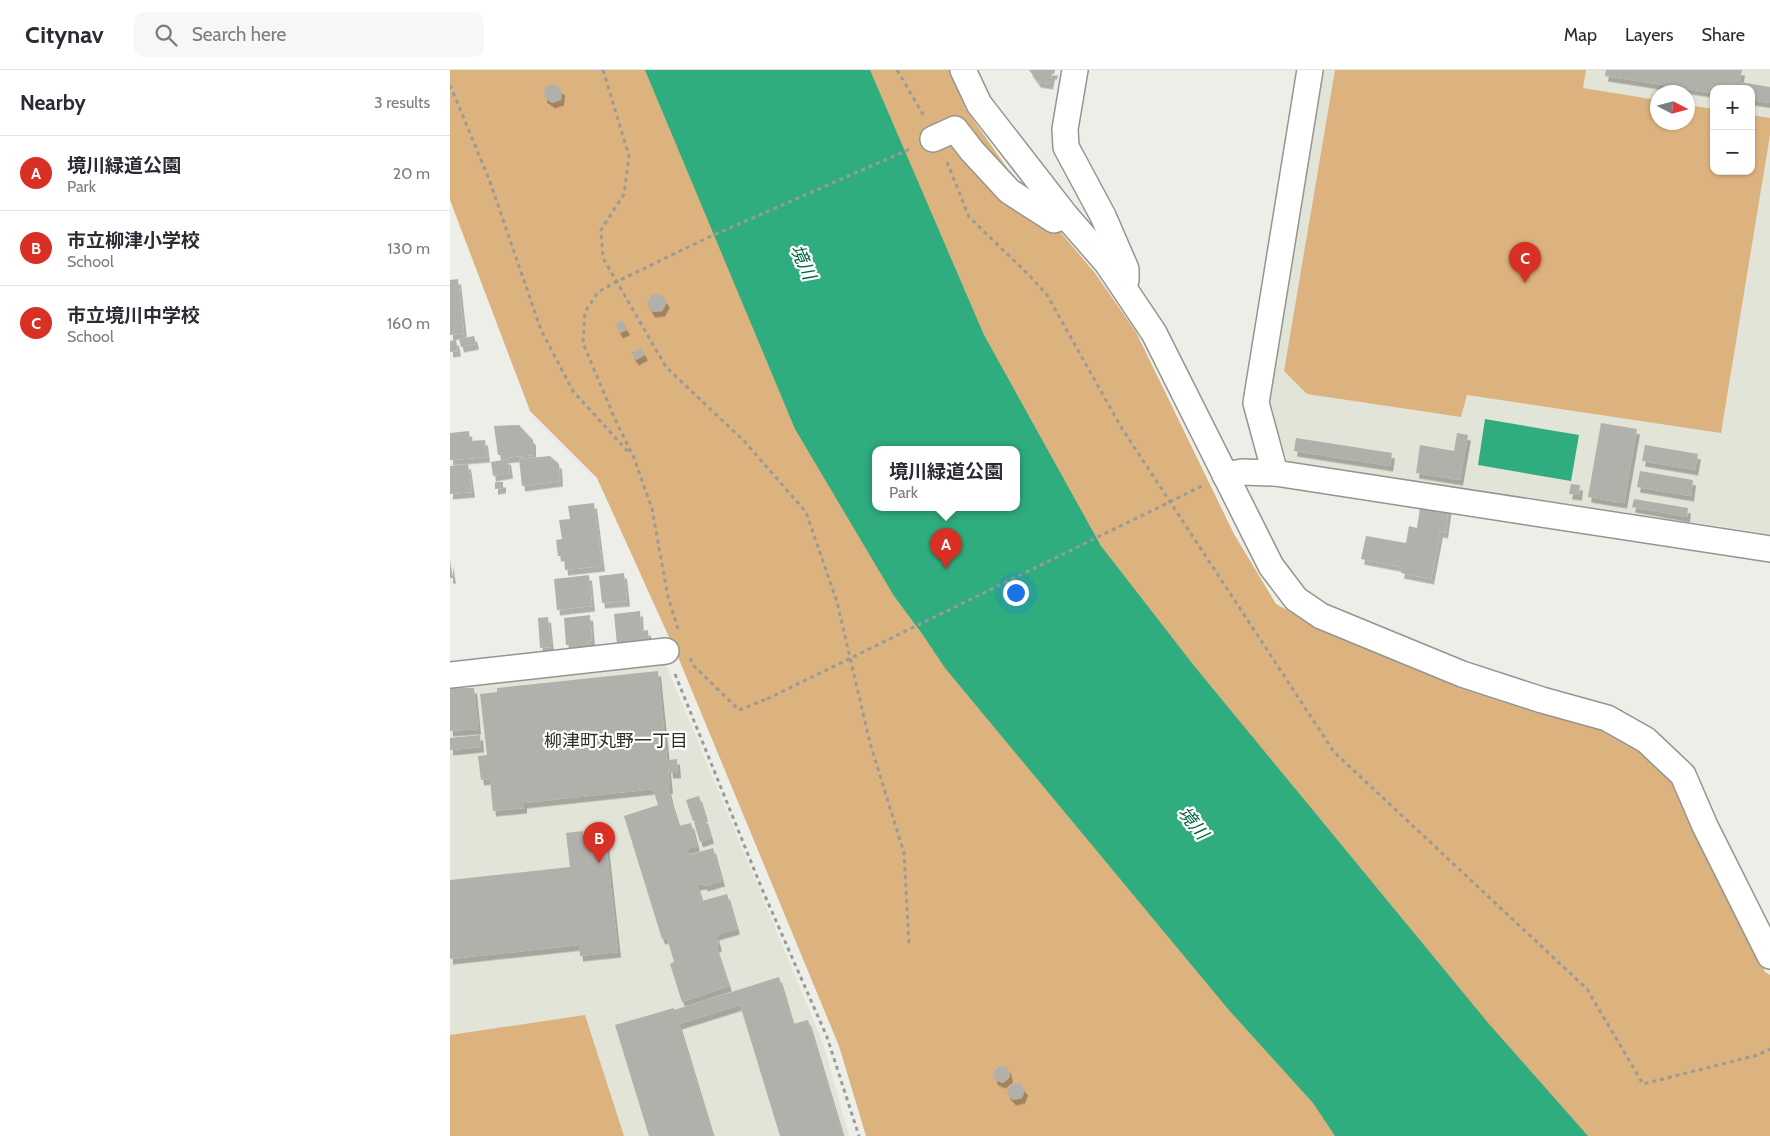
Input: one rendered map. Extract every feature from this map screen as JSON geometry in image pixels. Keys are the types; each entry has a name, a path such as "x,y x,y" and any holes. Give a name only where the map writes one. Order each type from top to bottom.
{"street":[{"path":"962,70 979,104 1066,216 1107,264 1154,333 1271,566 1296,598 1321,616 1462,674 1542,700 1607,718 1646,740 1683,775 1705,826 1770,956"},
{"path":"1075,70 1065,128 1066,147 1103,216 1126,269 1125,290"},
{"path":"1275,473 1256,403 1310,70"},
{"path":"935,138 955,129 972,151 1010,191 1054,220 1066,216"},
{"path":"1225,475 1242,472 1275,473 1770,549"},
{"path":"450,675 675,649"}],"path":[{"path":"603,70 629,156 624,194 601,230 603,258 666,367 745,442 806,512 837,602 870,743 904,853 909,945"},
{"path":"897,70 935,138 969,218 1030,276 1047,295 1121,427 1334,752 1586,989 1644,1084 1758,1055 1770,1049"},
{"path":"450,86 489,179 541,330 573,391 634,458"},
{"path":"859,1136 827,1037 762,889 675,649 668,597 652,509 634,458 614,417 583,343 585,312 598,292 616,282 707,238 935,138"},
{"path":"675,649 739,710 767,699 1198,488"}],"shaded area":[{"path":"450,70 950,70 965,108 1012,175 1095,273 1136,332 1234,534 1276,604 1315,625 1605,727 1641,747 1674,781 1765,972 1770,975 1770,1136 866,1136 839,1046 678,657 597,478 530,411 450,200"},
{"path":"1315,70 1770,70 1770,534 1288,461 1262,396"},
{"path":"1335,70 1586,70 1583,88 1650,99 1650,130 1695,130 1695,106 1710,108 1710,175 1755,175 1755,116 1770,118 1770,135 1721,433 1467,395 1461,417 1307,394 1284,371"},
{"path":"664,660 823,1043 849,1136 450,1136 450,683"},
{"path":"585,1015 624,1136 450,1136 450,1035"}],"water":[{"name":"境川","path":"645,70 870,70 984,335 1101,546 1195,667 1489,1024 1588,1136 1335,1136 1313,1103 1228,1009 945,668 894,596 795,429"},
{"path":"1485,419 1579,435 1571,481 1478,465"}],"building":[{"path":"1029,70 1055,70 1050,84 1038,82"},
{"path":"1606,70 1742,70 1740,82 1770,87 1770,103 1755,101 1755,85 1710,85 1710,92 1695,90 1695,85 1663,85 1605,76"},
{"path":"554,84 562,90 561,100 552,103 544,97 545,87"},
{"path":"458,279 464,333 450,335 450,280"},
{"path":"661,294 667,302 662,311 652,312 647,304 651,295"},
{"path":"622,320 627,330 620,333 615,324"},
{"path":"474,336 476,344 461,347 459,339"},
{"path":"456,340 458,351 450,352 450,341"},
{"path":"641,348 645,355 636,360 631,353"},
{"path":"1601,423 1637,429 1624,503 1588,497"},
{"path":"519,425 533,440 533,455 503,458 503,455 498,455 494,426"},
{"path":"469,431 470,441 485,440 487,457 450,460 450,433"},
{"path":"1457,433 1468,435 1460,480 1416,473 1420,445 1454,451"},
{"path":"1296,438 1392,453 1390,466 1294,451"},
{"path":"1645,445 1698,454 1695,470 1642,461"},
{"path":"550,456 559,464 560,481 522,486 519,459"},
{"path":"508,459 510,473 493,476 491,462"},
{"path":"468,464 472,492 450,494 450,466"},
{"path":"1640,471 1693,480 1691,496 1637,487"},
{"path":"495,482 503,482 503,488 495,489"},
{"path":"1571,484 1580,485 1579,495 1569,494"},
{"path":"1634,499 1688,508 1687,517 1632,507"},
{"path":"1421,501 1449,505 1445,533 1440,532 1431,579 1401,573 1402,567 1361,559 1366,536 1406,543 1409,526 1417,528"},
{"path":"594,503 602,566 565,570 564,556 558,556 556,540 562,539 559,520 570,519 568,506"},
{"path":"450,561 453,578 450,578"},
{"path":"624,573 627,601 602,603 599,576"},
{"path":"589,575 592,606 557,610 554,579"},
{"path":"640,611 641,631 648,630 649,642 617,645 614,614"},
{"path":"590,615 592,640 588,641 589,648 573,649 572,645 566,645 564,618"},
{"path":"548,617 551,647 540,648 538,618"},
{"path":"658,671 670,788 668,788 671,801 679,826 691,823 697,846 687,849 689,855 713,848 722,881 705,886 704,884 697,885 702,901 727,894 737,929 716,935 719,946 716,947 729,986 682,1002 670,964 674,962 667,938 662,939 624,816 658,805 653,789 524,803 524,808 493,811 490,779 481,780 478,756 487,755 480,694 497,692 497,688"},
{"path":"450,688 474,688 478,729 450,731"},
{"path":"480,735 481,747 450,750 450,738"},
{"path":"677,759 678,773 670,773 669,760"},
{"path":"699,796 705,816 693,821 686,800"},
{"path":"705,818 711,838 700,842 694,822"},
{"path":"583,831 584,844 606,842 618,952 580,956 579,945 450,959 450,880 570,867 566,833"},
{"path":"779,977 793,1024 808,1020 843,1136 780,1136 740,1005 679,1024 713,1136 649,1136 615,1025 674,1008 674,1010"},
{"path":"1000,1066 1008,1068 1010,1077 1003,1083 995,1080 993,1072"},
{"path":"1019,1083 1025,1090 1022,1098 1013,1100 1007,1093 1010,1085"}],"place":[{"name":"市立境川中学校","path":"1525,283"},
{"name":"境川緑道公園","path":"946,569"},
{"name":"市立柳津小学校","path":"599,863"}],"district":[{"name":"柳津町丸野一丁目","path":"616,741"}]}
